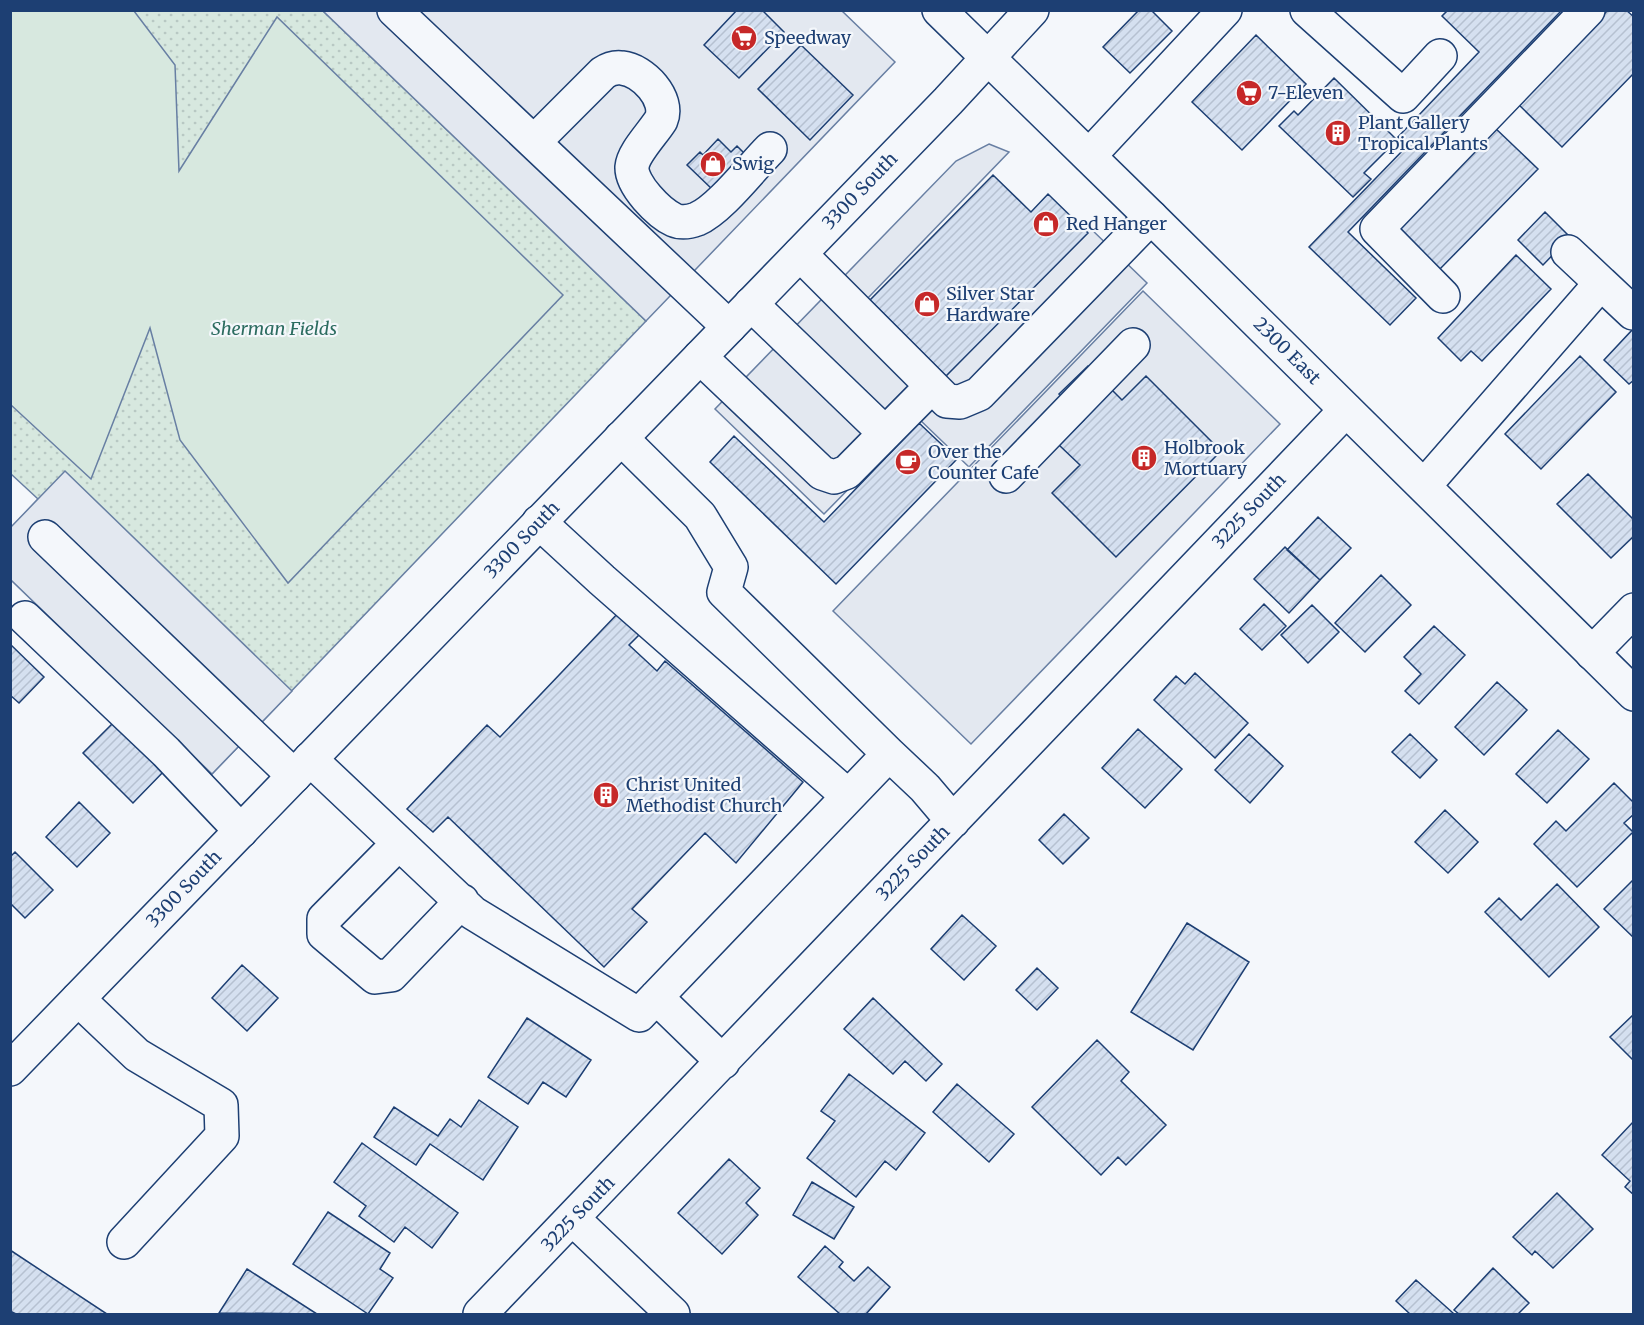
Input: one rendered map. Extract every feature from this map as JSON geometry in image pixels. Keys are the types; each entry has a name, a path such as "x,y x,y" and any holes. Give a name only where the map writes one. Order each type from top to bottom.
{"main road":[{"path":"394,10 534,142 885,433"},
{"name":"2300 East","path":"939,10 1634,694"},
{"name":"3300 South","path":"10,1069 948,101 1032,10"},
{"path":"1089,156 1225,10"},
{"path":"1307,10 1402,96 1440,56"},
{"path":"1443,296 1377,229 1588,10"},
{"path":"534,142 603,73 620,67 640,77 654,90 662,102 662,120 634,158 633,176 642,192 674,220 689,222 705,215 770,149"},
{"path":"800,254 947,401 960,402 980,394 1151,217"},
{"path":"1568,252 1633,313"},
{"path":"1424,486 1601,283"},
{"path":"1006,476 1133,345"},
{"path":"700,357 822,473 834,477 847,472 932,386"},
{"name":"3225 South","path":"480,1314 1346,410"},
{"path":"621,438 700,516 731,567 724,592 925,788 953,821"},
{"path":"539,522 848,796"},
{"path":"45,537 302,767 399,843 473,913 639,1016 889,754"},
{"path":"1592,653 1634,610"},
{"path":"26,618 166,752 240,831"},
{"path":"399,843 324,919 324,933 375,977 392,975 462,902"},
{"path":"656,997 723,1062"},
{"path":"78,999 137,1055 221,1105 222,1136 124,1242"},
{"path":"573,1219 673,1314"}],"green space":[{"path":"10,11 134,11 175,65 179,171 277,17 563,295 288,583 180,440 150,328 91,479 11,405"},
{"name":"Sherman Fields","path":"11,11 323,11 646,321 212,774 11,580 11,528 38,499 11,474"}],"shaded area":[{"path":"323,11 842,11 895,62 646,321"},
{"path":"989,144 1009,152 867,299 946,376 1090,228 1147,283 969,467 918,418 824,514 715,409 956,161"},
{"path":"1143,291 1280,424 971,744 833,611"},
{"path":"65,471 292,691 212,774 11,580 10,528"}],"building":[{"name":"Speedway","path":"737,10 762,10 784,32 739,78 704,45"},
{"path":"1139,10 1151,10 1172,31 1130,73 1103,47"},
{"path":"1448,10 1562,10 1348,232 1416,298 1390,325 1309,247 1407,146 1398,137 1479,52 1442,16"},
{"path":"1608,10 1626,10 1634,17 1634,73 1562,147 1517,103"},
{"name":"7-Eleven","path":"1256,35 1306,84 1242,150 1192,102"},
{"name":"Speedway","path":"801,45 853,95 810,140 758,89"},
{"name":"Plant Gallery Tropical Plants","path":"1334,78 1397,140 1364,173 1371,179 1353,197 1279,126 1294,111 1298,115"},
{"path":"1493,126 1538,169 1438,271 1394,228"},
{"name":"Swig","path":"718,139 731,152 737,146 748,157 713,190 687,165 700,152 703,155"},
{"path":"993,175 1031,212 1048,194 1088,233 946,376 870,300"},
{"path":"1545,212 1570,237 1543,265 1518,240"},
{"path":"1516,255 1551,289 1482,361 1471,351 1461,361 1438,338"},
{"path":"1634,328 1634,380 1629,384 1604,360"},
{"path":"1580,356 1616,392 1541,469 1505,434"},
{"name":"Holbrook Mortuary","path":"1088,366 1122,400 1146,376 1221,451 1116,557 1052,493 1080,465 1059,445 1084,420 1059,394"},
{"path":"919,423 957,459 836,584 710,462 734,436 824,522"},
{"path":"1588,474 1634,520 1634,536 1611,558 1557,504"},
{"path":"1318,517 1351,548 1320,580 1287,550"},
{"path":"1285,547 1320,580 1289,613 1254,579"},
{"path":"1381,575 1411,605 1365,652 1335,623"},
{"path":"1264,604 1286,626 1262,650 1240,629"},
{"path":"1312,605 1339,632 1308,663 1281,635"},
{"name":"Christ United Methodist Church","path":"620,611 642,632 629,645 657,671 665,661 803,782 736,863 705,833 632,909 647,922 604,967 448,817 433,832 407,809 487,725 500,737"},
{"path":"1434,626 1465,655 1419,704 1405,691 1421,674 1404,657"},
{"path":"10,644 44,677 19,703 10,695"},
{"path":"1195,673 1248,723 1215,758 1154,700 1176,676 1185,684"},
{"path":"1497,682 1527,710 1484,755 1455,727"},
{"path":"116,720 166,769 133,803 83,753"},
{"path":"1138,729 1182,769 1145,808 1102,768"},
{"path":"1558,730 1589,759 1547,803 1516,774"},
{"path":"1249,734 1283,766 1250,803 1215,770"},
{"path":"1410,734 1437,760 1420,778 1392,752"},
{"path":"1614,783 1634,803 1634,814 1624,823 1633,832 1577,887 1534,844 1556,821 1566,831"},
{"path":"79,802 110,833 77,867 46,837"},
{"path":"1445,810 1478,842 1448,873 1415,842"},
{"path":"1064,814 1089,838 1063,864 1039,840"},
{"path":"15,852 53,890 25,918 10,903 10,857"},
{"path":"1634,879 1634,938 1604,909"},
{"path":"1557,884 1599,927 1549,977 1485,912 1499,898 1521,920"},
{"path":"962,915 996,946 964,980 931,949"},
{"path":"1187,923 1249,962 1193,1050 1131,1012"},
{"path":"242,965 278,998 247,1031 212,998"},
{"path":"1037,968 1058,988 1037,1010 1016,990"},
{"path":"873,998 942,1064 926,1081 905,1061 893,1074 844,1029"},
{"path":"1634,1015 1634,1061 1610,1037"},
{"path":"527,1018 591,1060 566,1097 543,1082 528,1104 488,1077"},
{"path":"1097,1040 1129,1072 1121,1081 1166,1125 1126,1165 1118,1157 1101,1175 1032,1107"},
{"path":"849,1074 925,1133 896,1170 885,1161 856,1197 807,1158 835,1121 821,1111"},
{"path":"957,1084 1014,1134 989,1162 933,1112"},
{"path":"479,1100 518,1127 483,1180 430,1144 416,1165 374,1137 394,1107 438,1136 450,1119 461,1127"},
{"path":"1633,1122 1634,1195 1625,1187 1630,1181 1602,1155"},
{"path":"362,1143 458,1213 432,1248 405,1227 394,1242 359,1216 366,1206 334,1182"},
{"path":"729,1159 760,1188 746,1203 758,1215 722,1254 678,1213"},
{"path":"812,1182 854,1207 834,1239 793,1215"},
{"path":"1557,1193 1593,1229 1553,1268 1535,1251 1532,1255 1513,1237"},
{"path":"328,1212 390,1253 380,1269 393,1278 368,1314 293,1264"},
{"path":"825,1246 843,1262 839,1267 854,1281 868,1267 890,1287 866,1314 840,1314 798,1277"},
{"path":"10,1250 107,1314 16,1314 10,1311"},
{"path":"1493,1268 1529,1303 1518,1314 1459,1314 1454,1310"},
{"path":"247,1269 317,1314 219,1313"},
{"path":"1416,1280 1453,1313 1410,1314 1396,1301"}],"place":[{"name":"Speedway","path":"744,38"},
{"name":"7-Eleven","path":"1249,93"},
{"name":"Plant Gallery Tropical Plants","path":"1338,133"},
{"name":"Swig","path":"713,164"},
{"name":"Red Hanger","path":"1046,224"},
{"name":"Silver Star Hardware","path":"927,304"},
{"name":"Holbrook Mortuary","path":"1144,458"},
{"name":"Over the Counter Cafe","path":"908,462"},
{"name":"Christ United Methodist Church","path":"606,795"}]}
